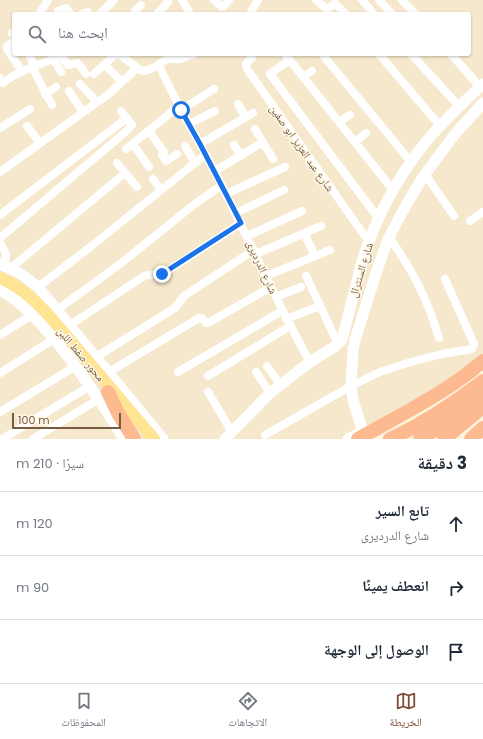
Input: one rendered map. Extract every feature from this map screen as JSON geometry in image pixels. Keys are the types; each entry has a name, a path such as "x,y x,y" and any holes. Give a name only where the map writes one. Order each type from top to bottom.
{"highway":[{"path":"360,436 404,413 454,383 483,361"},
{"path":"390,439 438,413 483,381"},
{"path":"103,396 118,412 124,438"},
{"path":"420,439 446,423 481,398"},
{"path":"444,439 481,398"},
{"path":"471,439 483,428"}],"main road":[{"name":"محور صفط اللبن","path":"0,278 18,288 33,299 46,312 154,439"},
{"name":"محور صفط اللبن","path":"1,290 16,291 31,302 44,315 103,396 146,439"}],"street":[{"path":"40,12 48,0"},
{"path":"102,12 113,0"},
{"path":"182,0 190,12"},
{"path":"214,0 222,7 229,0"},
{"path":"251,12 258,0"},
{"path":"316,0 327,9 335,3 344,12"},
{"path":"362,0 372,12"},
{"path":"379,0 390,12"},
{"path":"402,0 410,12"},
{"path":"159,12 168,2"},
{"path":"135,12 141,5"},
{"path":"58,11 66,8 69,12"},
{"path":"12,38 7,46 7,49 22,70"},
{"path":"30,56 45,94 52,105"},
{"path":"1,82 22,70 61,56"},
{"path":"61,56 68,65 78,62 90,74 106,65 115,56"},
{"path":"61,56 61,72"},
{"path":"120,56 142,70 148,70 159,65 170,56 180,59 188,56"},
{"name":"شارع عبد العزيز ابو صفين","path":"252,56 246,64 247,69 369,242"},
{"path":"324,56 411,162"},
{"path":"381,56 440,126"},
{"path":"414,56 459,106"},
{"path":"453,56 481,85"},
{"path":"379,219 270,74 271,72 288,57 393,190"},
{"path":"106,65 122,82"},
{"name":"شارع الدرديرى","path":"159,65 180,108 215,171 286,318 310,362"},
{"path":"0,172 97,102 137,68"},
{"path":"304,77 312,71"},
{"path":"80,84 97,102"},
{"name":"شارع السنترال","path":"339,342 343,336 369,242 393,190 411,162 440,126 481,85"},
{"path":"45,94 56,87"},
{"path":"149,167 129,146 180,108 214,90"},
{"path":"69,91 83,112"},
{"name":"شارع السنترال","path":"360,436 351,386 354,345 389,237 425,174 455,134 483,103"},
{"path":"238,104 245,117"},
{"path":"0,128 30,109"},
{"path":"190,124 214,111"},
{"path":"200,144 253,112"},
{"path":"0,215 124,114 130,127 0,238"},
{"path":"339,122 350,115"},
{"path":"27,126 40,143"},
{"path":"255,128 273,159"},
{"path":"149,130 164,152 162,155 166,160 176,154"},
{"path":"355,142 366,134"},
{"path":"215,171 263,142"},
{"path":"234,145 241,156"},
{"path":"185,146 195,163"},
{"path":"38,287 206,154"},
{"path":"117,163 137,187"},
{"path":"226,194 285,167"},
{"path":"5,266 125,173"},
{"path":"425,174 454,216"},
{"path":"154,178 162,190"},
{"path":"58,310 120,264 196,203 222,185"},
{"path":"236,213 284,190"},
{"path":"247,236 302,212"},
{"path":"470,222 483,212"},
{"path":"70,325 144,276 151,274 162,274 166,272 241,223"},
{"path":"96,357 175,308 184,296 255,252 321,226"},
{"path":"304,233 315,256"},
{"path":"389,237 406,260 419,285 431,311 439,338"},
{"path":"0,243 6,254 5,266"},
{"path":"266,276 330,250"},
{"path":"5,266 21,274 38,287 163,439"},
{"path":"306,276 339,342"},
{"path":"265,435 351,386 380,372 442,354 472,349 474,344 445,279"},
{"path":"108,372 198,318 202,318 206,323 209,322 271,287"},
{"path":"276,297 301,287"},
{"path":"1,290 18,302 32,315 54,339 90,386 103,396 33,439"},
{"path":"178,372 286,318 320,306"},
{"path":"0,335 32,315"},
{"path":"208,376 286,318"},
{"path":"0,373 54,339"},
{"path":"208,392 228,435 280,384 310,362 339,342 354,345"},
{"path":"0,412 76,366"},
{"path":"267,366 280,384"},
{"path":"256,372 270,393"},
{"path":"348,439 360,436 429,395 464,372 469,374 481,398"},
{"path":"2,439 90,386"}],"shaded area":[{"path":"0,0 483,0 483,366 364,439 0,439"}],"route":[{"path":"162,274 241,223 181,110"}]}
